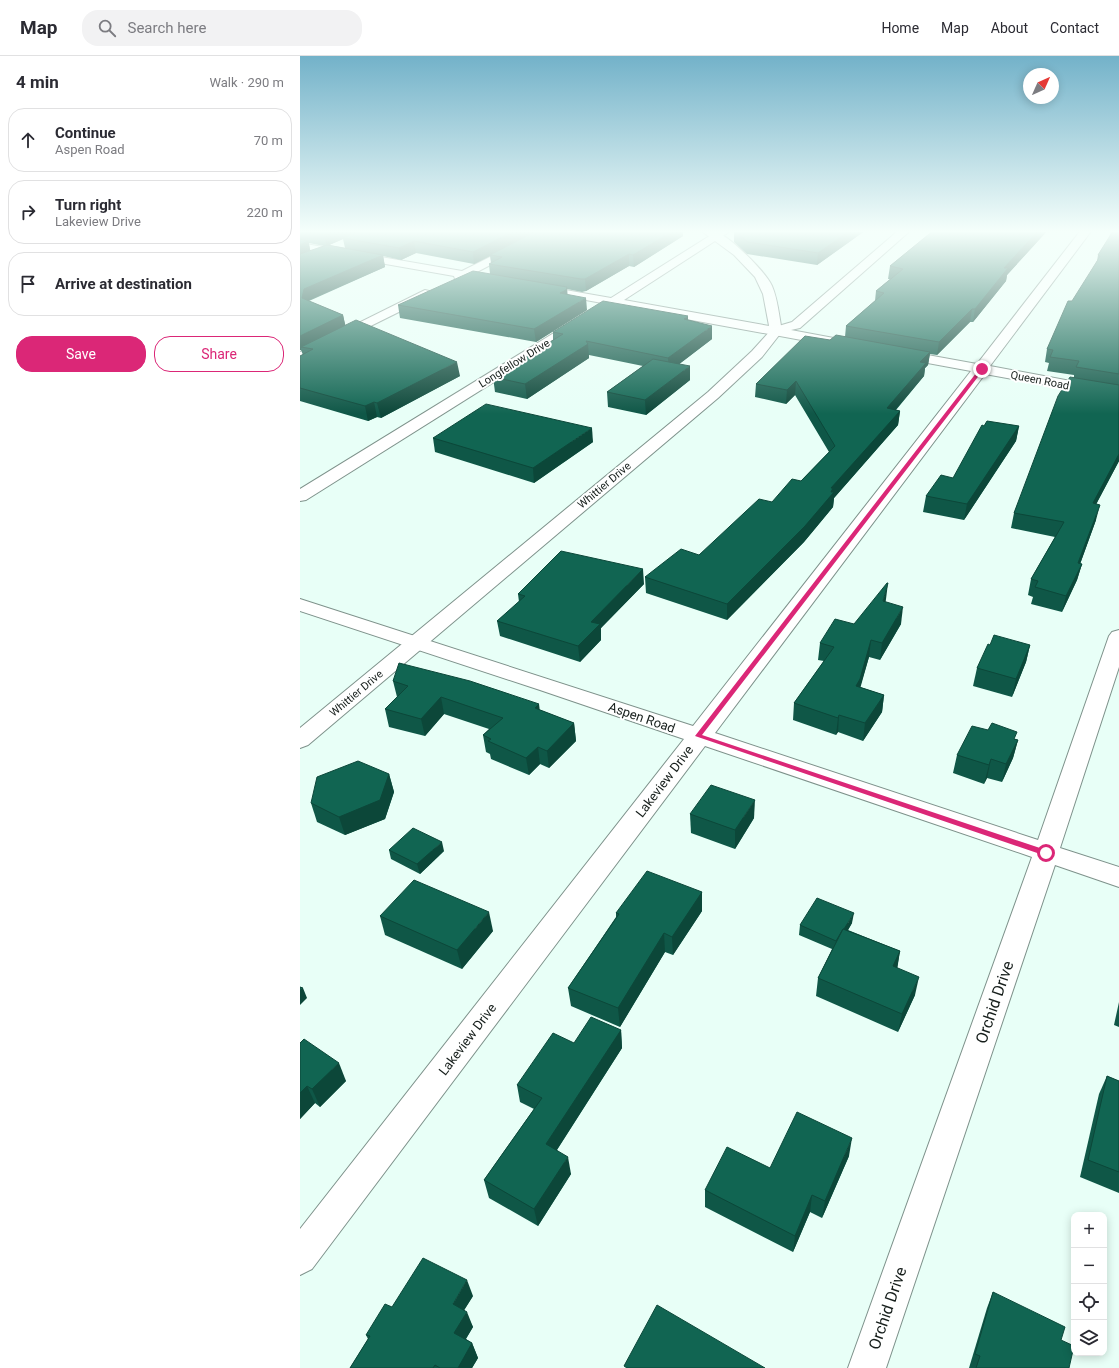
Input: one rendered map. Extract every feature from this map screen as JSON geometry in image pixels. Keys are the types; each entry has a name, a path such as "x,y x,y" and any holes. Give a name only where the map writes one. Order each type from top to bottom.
{"street":[{"path":"300,357 429,291"},
{"path":"552,291 844,344"},
{"name":"Longfellow Drive","path":"300,496 629,291"},
{"path":"767,291 776,331"},
{"path":"776,331 796,325 835,291"},
{"name":"Lakeview Drive","path":"300,1257 698,736 1041,291"},
{"name":"Whittier Drive","path":"300,740 414,643 713,395 757,354 776,331"},
{"name":"Queen Road","path":"890,352 1119,394"},
{"name":"Aspen Road","path":"300,605 548,685 1119,877"},
{"name":"Orchid Drive","path":"867,1368 1046,853 1119,636"}],"building":[{"path":"300,291 304,291 302,298 343,315 300,336"},
{"path":"428,291 564,291 560,293 586,298 534,329 398,305"},
{"path":"877,291 989,291 975,309 972,309 939,342 846,326 884,293"},
{"path":"1078,291 1119,291 1119,374 1076,367 1079,361 1050,357 1053,350 1047,349 1068,301 1072,301"},
{"path":"603,301 688,316 684,319 712,326 668,358 586,341 588,344 525,384 493,377 563,334 553,332"},
{"path":"356,320 457,362 377,403 374,402 365,406 300,388 300,356 313,349 301,347"},
{"path":"836,335 930,352 920,362 926,363 887,408 900,411 831,488 833,488 831,492 834,492 805,526 727,604 645,577 681,549 699,555 759,499 772,502 792,479 801,481 835,446 796,381 787,390 756,384 805,336 830,340"},
{"path":"653,359 690,366 645,400 607,392"},
{"path":"1070,377 1119,385 1119,454 1093,503 1100,505 1078,563 1082,564 1066,596 1035,587 1038,581 1031,579 1064,522 1014,513 1058,396"},
{"path":"486,404 592,428 533,468 433,438"},
{"path":"987,421 1019,426 967,504 926,496 941,475 953,478 982,425 984,426"},
{"path":"561,551 643,569 591,622 600,624 578,646 497,621 525,596 518,594"},
{"path":"887,583 883,601 903,607 882,643 871,640 860,679 856,686 884,695 865,723 839,715 838,718 794,703 834,647 820,643 835,619 854,624"},
{"path":"994,635 1030,645 1016,679 977,668 988,644 990,645"},
{"path":"399,663 470,681 539,704 535,708 574,723 547,751 538,747 526,758 488,741 491,739 483,735 503,718 441,697 421,719 385,709 408,686 393,681"},
{"path":"992,723 1017,732 1014,739 1018,740 1006,764 991,759 989,765 957,755 972,726 988,730"},
{"path":"358,761 389,774 380,800 339,817 311,803 317,777"},
{"path":"711,785 755,800 735,830 690,814"},
{"path":"413,828 442,842 417,864 389,850"},
{"path":"647,871 702,892 672,937 664,933 618,1008 568,988 619,914 616,913"},
{"path":"414,880 489,912 457,950 380,916"},
{"path":"817,898 854,913 836,941 800,925"},
{"path":"843,929 900,951 893,966 919,977 902,1014 818,978"},
{"path":"591,1017 621,1030 546,1144 568,1157 534,1209 484,1180 542,1098 517,1085 553,1033 574,1043"},
{"path":"304,1039 339,1063 312,1089 307,1086 300,1093 300,1043"},
{"path":"1107,1076 1119,1081 1119,1172 1088,1160"},
{"path":"797,1112 852,1138 825,1201 812,1195 795,1236 705,1190 727,1147 770,1168"},
{"path":"423,1258 467,1280 453,1304 467,1312 454,1333 472,1343 458,1368 440,1368 435,1365 433,1368 350,1368 370,1336 366,1335 385,1304 392,1307"},
{"path":"993,1292 1065,1327 1061,1340 1071,1345 1072,1356 1069,1368 976,1368 980,1356 975,1354"},
{"path":"657,1305 765,1368 627,1368 624,1366"}],"route":[{"path":"982,369 698,736 1046,853"}]}
